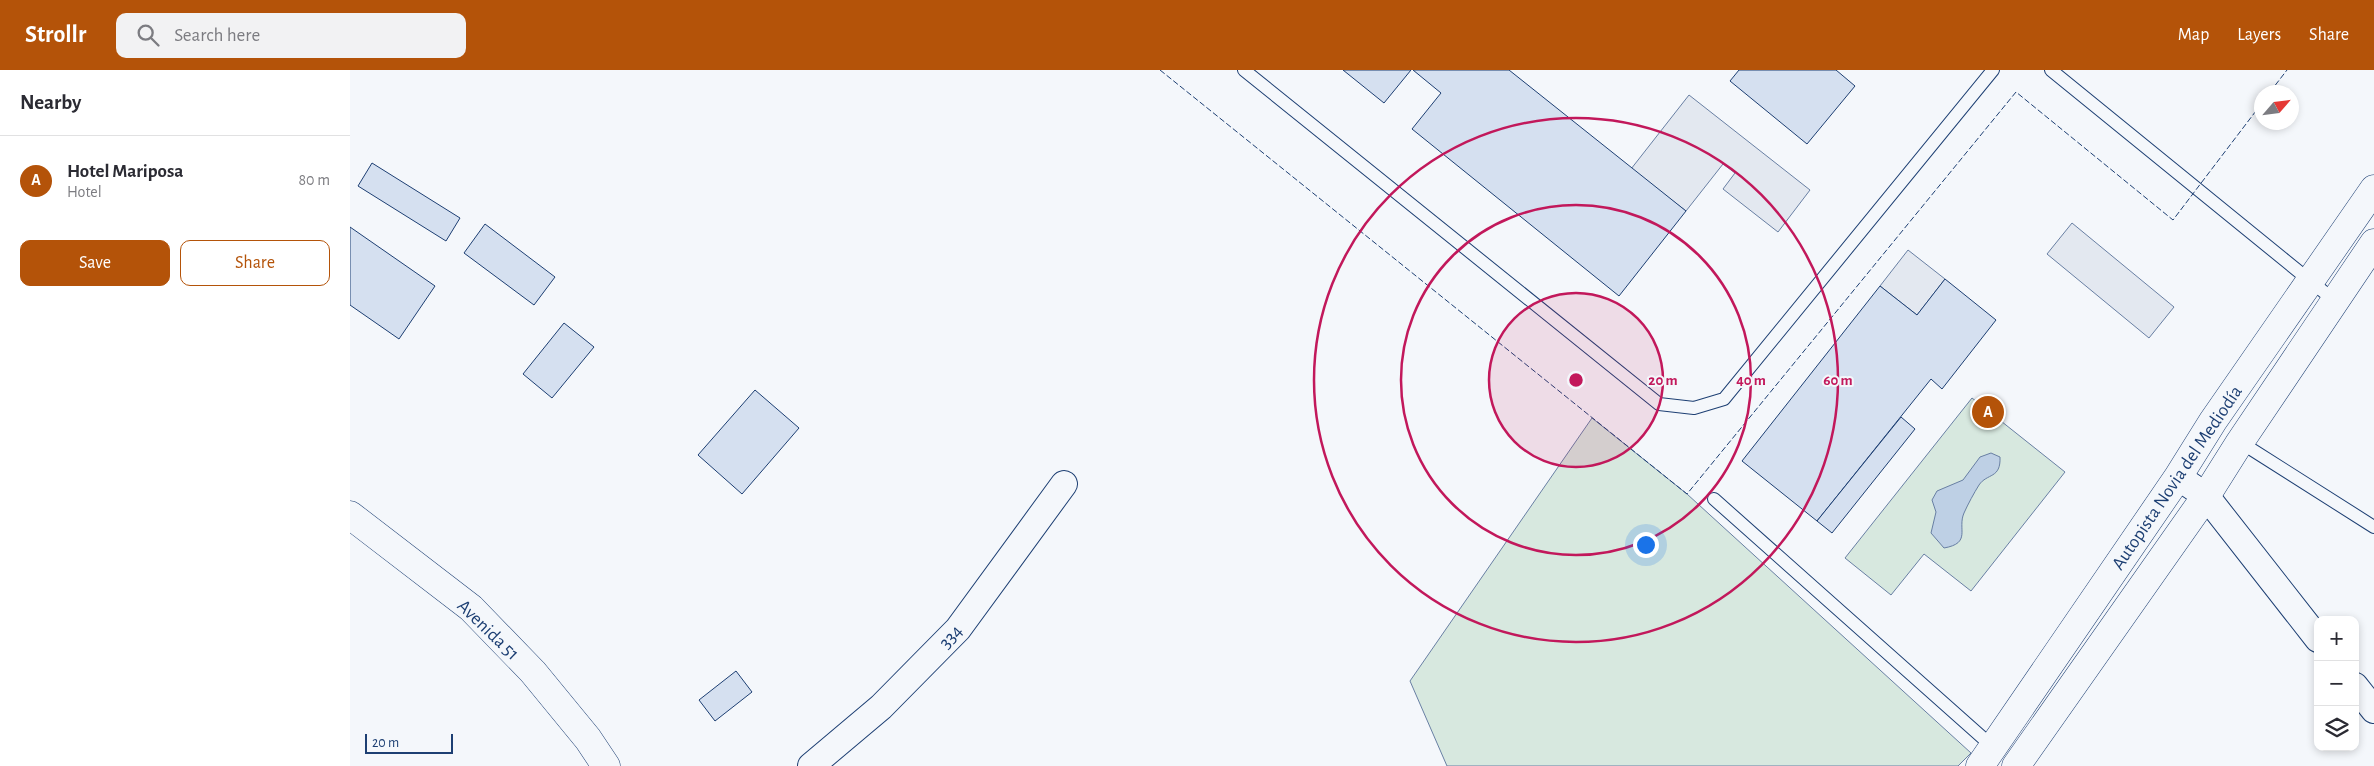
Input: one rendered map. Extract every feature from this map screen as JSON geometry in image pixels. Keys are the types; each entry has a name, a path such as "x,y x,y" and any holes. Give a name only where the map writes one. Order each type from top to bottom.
{"main road":[{"name":"Autopista Novia del Mediodía","path":"1986,757 2178,477 2213,421 2374,189"},
{"name":"Autopista Novia del Mediodía","path":"2016,766 2206,496 2240,442 2374,243"},
{"name":"Avenida 51","path":"350,515 471,608 533,672 588,739 606,766"}],"street":[{"path":"2178,477 2206,496 2314,634"},
{"name":"334","path":"811,766 881,706 958,629 1064,484"},
{"path":"2359,691 2374,710"}],"lane":[{"path":"1244,70 1659,404 1694,408 1724,399 1994,70"},
{"path":"2051,70 2335,301"},
{"path":"2240,442 2374,527"},
{"path":"1714,499 1986,757"}],"shaded area":[{"path":"1689,95 1810,190 1778,232 1723,189 1735,173 1723,164 1686,211 1631,169"},
{"path":"2072,223 2174,307 2149,338 2047,254"},
{"path":"1908,250 1945,279 1917,315 1880,286"},
{"path":"1972,398 2065,472 1971,591 1924,554 1891,595 1845,558"},
{"path":"1592,418 1687,494 1971,753 1958,766 1447,766 1410,681"}],"water":[{"path":"1991,453 2000,457 1998,469 1993,475 1982,481 1971,499 1962,519 1961,539 1953,546 1944,548 1931,533 1936,512 1932,500 1937,491 1963,480 1980,457"}],"building":[{"path":"1343,70 1411,70 1384,103"},
{"path":"1413,70 1509,70 1686,211 1619,296 1412,129 1441,93"},
{"path":"1739,70 1836,70 1855,86 1807,144 1730,81"},
{"path":"372,163 460,218 446,241 358,186"},
{"path":"485,224 555,277 534,305 464,253"},
{"path":"350,227 435,286 399,339 350,305"},
{"path":"1945,279 1996,320 1942,389 1931,379 1817,521 1742,461 1880,286 1917,315"},
{"path":"564,323 594,347 552,398 523,374"},
{"path":"755,390 799,428 742,494 698,455"},
{"path":"1901,417 1915,429 1832,533 1817,521"},
{"path":"736,671 752,692 715,721 699,700"}],"fence":[{"path":"1160,70 1687,494 2016,92 2173,220 2254,114"},
{"path":"2275,85 2287,70"}],"place":[{"name":"Hotel Mariposa","path":"1988,412"}]}
